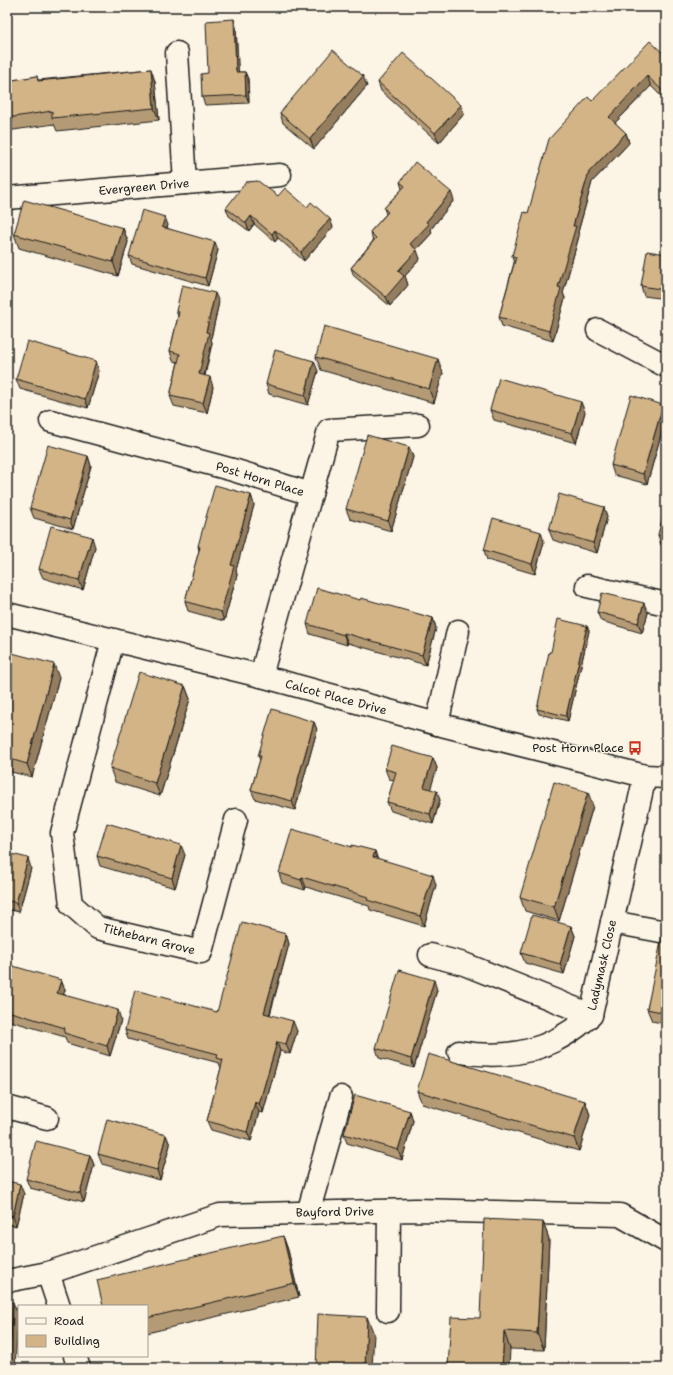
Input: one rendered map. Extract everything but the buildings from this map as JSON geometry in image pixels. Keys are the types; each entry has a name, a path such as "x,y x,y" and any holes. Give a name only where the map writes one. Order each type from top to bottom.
{"street":[{"path":"177,53 185,183"},
{"name":"Evergreen Drive","path":"7,198 280,175"},
{"path":"598,330 666,366"},
{"name":"Post Horn Place","path":"51,421 240,472 311,494 261,676"},
{"path":"311,494 329,430 418,425"},
{"path":"587,586 666,604"},
{"name":"Calcot Place Drive","path":"7,614 261,676 437,724 655,777"},
{"path":"437,724 458,631"},
{"name":"Tithebarn Grove","path":"113,640 62,833 72,904 98,928 201,952 236,820"},
{"name":"Ladymask Close","path":"459,1052 485,1056 508,1055 532,1050 552,1044 578,1027 592,1015 612,922 655,777"},
{"path":"612,922 666,932"},
{"path":"430,955 464,964 592,1015"},
{"path":"308,1213 342,1097"},
{"path":"7,1107 47,1118"},
{"path":"388,1311 389,1211"},
{"name":"Bayford Drive","path":"7,1281 48,1273 220,1215 389,1211 620,1215 666,1241"},
{"path":"48,1273 59,1305"},
{"path":"75,1357 79,1368"}],"place":[{"name":"Post Horn Place","path":"635,748"}]}
